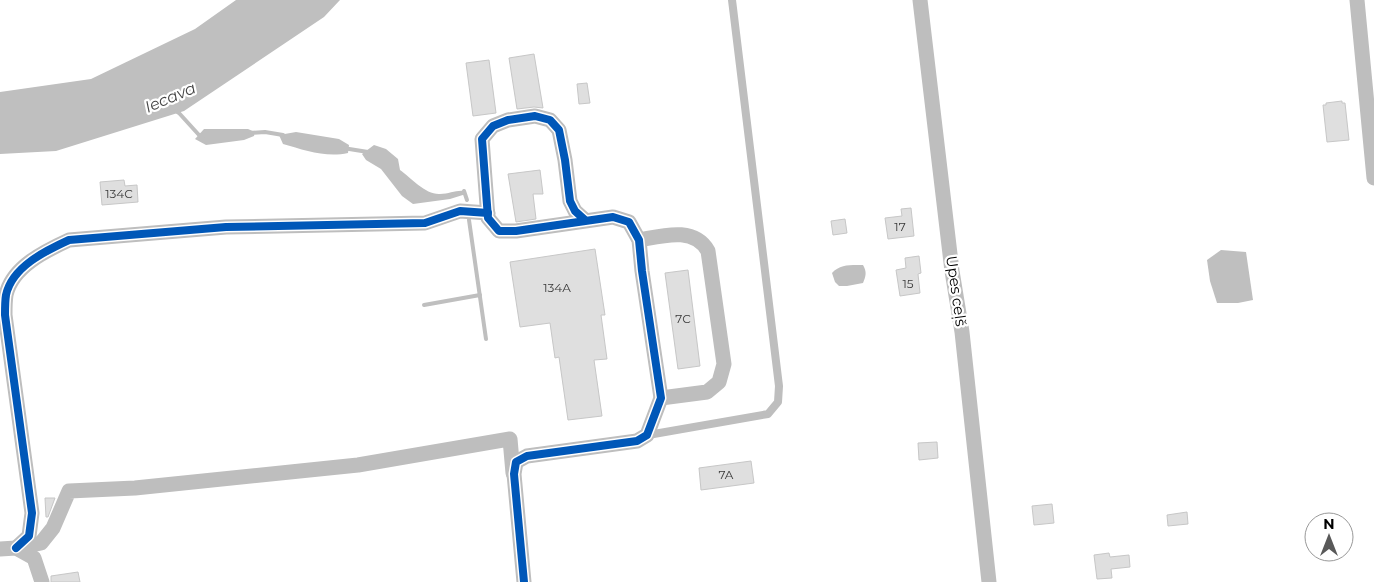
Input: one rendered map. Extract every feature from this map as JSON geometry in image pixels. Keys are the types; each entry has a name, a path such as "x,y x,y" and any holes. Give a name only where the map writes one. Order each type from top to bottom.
{"street":[{"name":"Upes ceļš","path":"920,0 952,271 962,332 989,582"},
{"path":"1357,0 1374,178"},
{"path":"514,474 516,462 527,456 636,441 647,435 661,398 642,271 640,240 630,222 613,218 585,220 516,231 499,231 488,218 482,139 493,126 508,120 535,116 550,120 560,130 570,201 575,211 585,220"},
{"path":"16,548 30,536 32,513 5,315 6,294 14,279 28,264 40,255 69,240 226,227 424,224 460,211 488,213"},
{"path":"640,240 679,234 692,237 704,244 708,251 724,364 719,382 707,392 661,398"},
{"path":"0,548 16,548 41,543 53,528 69,491 135,488 358,465 510,439 524,582"},
{"path":"16,548 34,558 42,582"}],"lane":[{"path":"647,435 768,414 778,402 779,386 732,0"}],"water":[{"name":"Iecava","path":"236,0 340,0 324,17 184,111 56,151 0,154 0,92 91,79 195,29"},
{"path":"204,129 248,129 255,132 254,136 244,140 206,145 195,139"},
{"path":"296,132 339,139 349,145 348,153 323,154 283,144 279,135"},
{"path":"374,145 386,149 398,159 400,170 429,192 440,194 464,191 466,194 450,199 413,204 402,196 381,169 366,160 362,154"},
{"path":"1221,250 1246,252 1253,300 1238,303 1217,303 1210,281 1207,260"},
{"path":"863,265 866,274 863,283 839,286 835,282 832,273 835,270 846,266"}],"building":[{"path":"534,54 543,108 517,109 509,58"},
{"path":"489,60 496,113 473,116 466,63"},
{"path":"587,83 590,103 579,104 577,84"},
{"path":"1342,101 1342,103 1345,103 1349,140 1327,142 1323,105"},
{"path":"540,170 543,194 533,194 536,219 516,222 508,174"},
{"path":"124,180 125,186 137,185 138,202 102,205 100,182"},
{"path":"911,208 914,236 888,239 885,218 902,216 901,209"},
{"path":"845,219 847,233 833,235 831,221"},
{"path":"595,249 605,315 601,315 607,359 594,360 602,416 568,420 559,357 555,358 550,323 520,327 510,262"},
{"path":"919,256 921,273 918,274 920,293 900,296 896,270 906,268 905,258"},
{"path":"688,270 700,366 678,369 665,273"},
{"path":"937,442 938,458 919,460 918,443"},
{"path":"751,461 754,483 701,490 699,468"},
{"path":"45,498 55,498 48,517 46,517"},
{"path":"1052,504 1054,523 1034,525 1032,506"},
{"path":"1187,512 1188,524 1168,526 1167,515"},
{"path":"1109,553 1110,557 1129,555 1130,567 1111,569 1112,578 1097,579 1094,555"},
{"path":"78,572 80,582 51,582 51,576"}],"waterway":[{"name":"Iecava","path":"176,111 199,135 203,136"},
{"path":"250,133 265,132 283,135"},
{"path":"343,148 368,152"},
{"path":"464,191 467,200"},
{"path":"469,220 486,339"},
{"path":"424,305 480,295"}],"cycle path":[{"path":"524,582 514,474 516,462 527,456 637,441 647,435 661,398 639,240 629,222 613,217 516,231 499,231 488,218 482,139 493,126 508,120 535,116 550,120 559,130 570,201 575,211 585,220"},
{"path":"16,548 29,536 32,513 5,315 5,302 9,285 22,268 31,261 69,240 226,227 425,223 460,211 488,213"}]}
